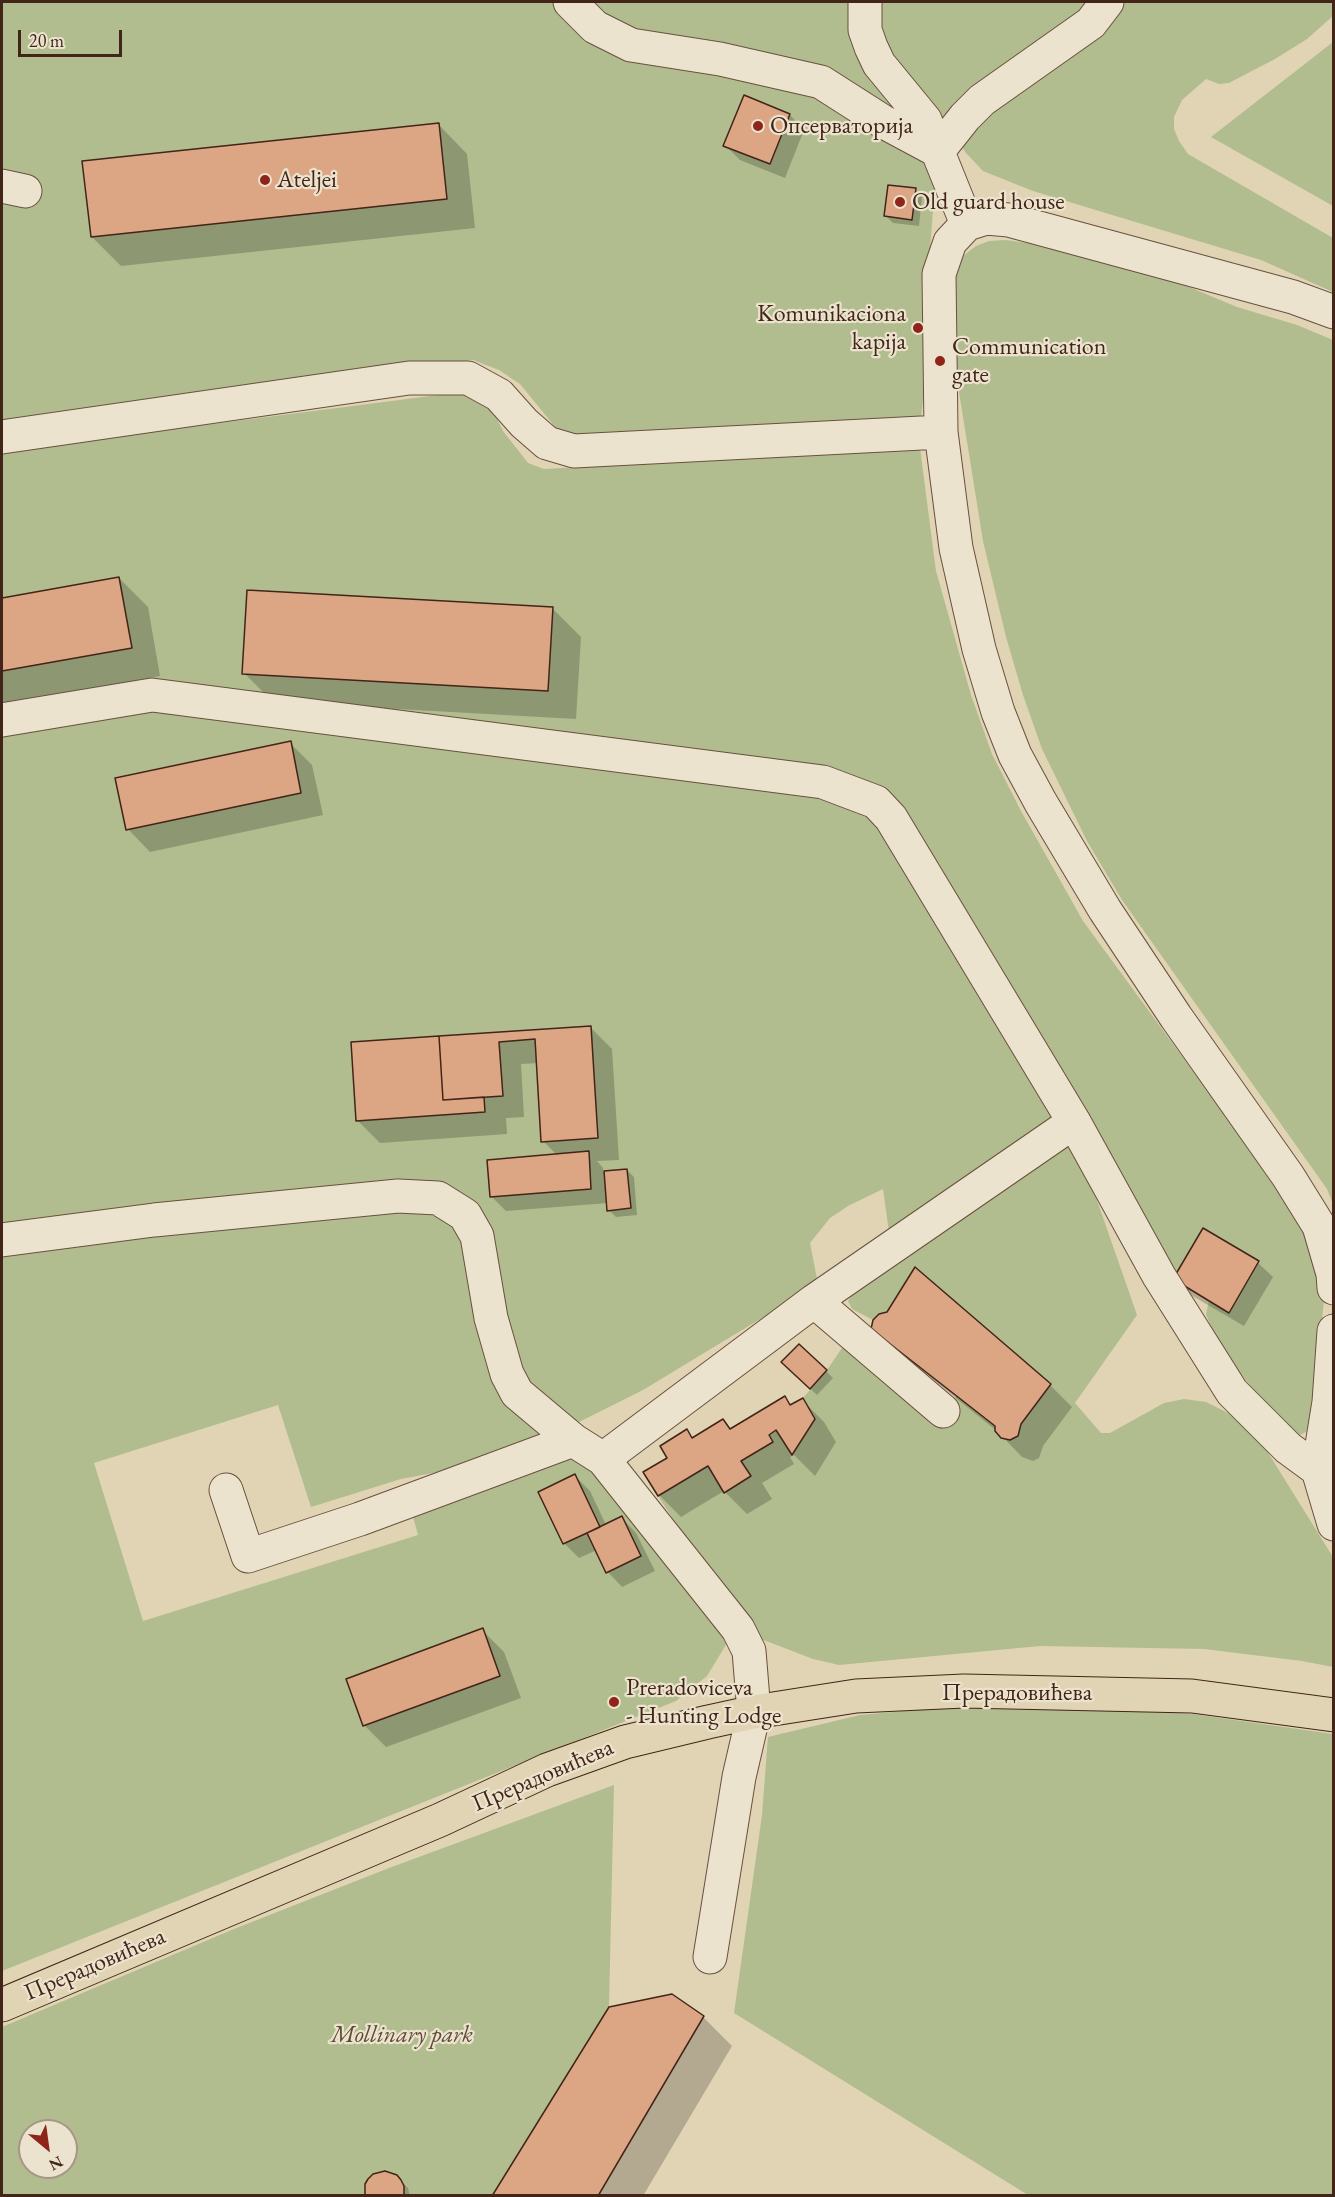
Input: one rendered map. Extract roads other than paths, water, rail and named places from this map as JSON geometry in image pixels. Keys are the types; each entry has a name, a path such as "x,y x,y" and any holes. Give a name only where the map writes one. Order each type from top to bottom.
{"main road":[{"name":"Прерадовићева","path":"2,2005 440,1820 547,1770 625,1742 754,1712 856,1696 964,1691 1192,1696 1334,1715"}],"street":[{"path":"570,2 595,27 631,45 720,59 821,82 882,121 938,151"},
{"path":"865,2 865,30 875,56 900,91 925,120 967,224"},
{"path":"938,151 982,100 1091,23 1107,2"},
{"path":"1334,312 1293,297 1009,220 986,218 967,224 950,242 939,274 941,432 958,560 979,649 998,712 1016,755 1041,802 1105,910 1176,1017 1288,1176 1319,1226 1333,1274 1334,1288"},
{"path":"2,437 409,378 468,378 499,394 524,423 547,443 574,451 941,432"},
{"path":"2,720 152,695 823,782 876,802 891,818 1074,1122 1159,1276 1232,1392 1288,1448 1318,1470"},
{"path":"603,1459 814,1301 1074,1122"},
{"path":"2,1240 154,1220 387,1197 438,1198 465,1215 477,1236 491,1318 507,1374 517,1393 573,1440 603,1459 738,1629 748,1651 754,1712 739,1777 710,1956"},
{"path":"814,1301 944,1411"},
{"path":"1334,1332 1329,1402 1318,1470 1334,1524"},
{"path":"226,1490 248,1556 360,1519 573,1440"}],"place":[{"name":"Опсерваторија","path":"758,126"},
{"name":"Ateljei","path":"265,180"},
{"name":"Old guard house","path":"900,202"},
{"name":"Komunikaciona kapija","path":"918,328"},
{"name":"Communication gate","path":"940,361"},
{"name":"Preradoviceva - Hunting Lodge","path":"614,1702"}],"park label":[{"name":"Mollinary park","path":"402,2035"}]}
